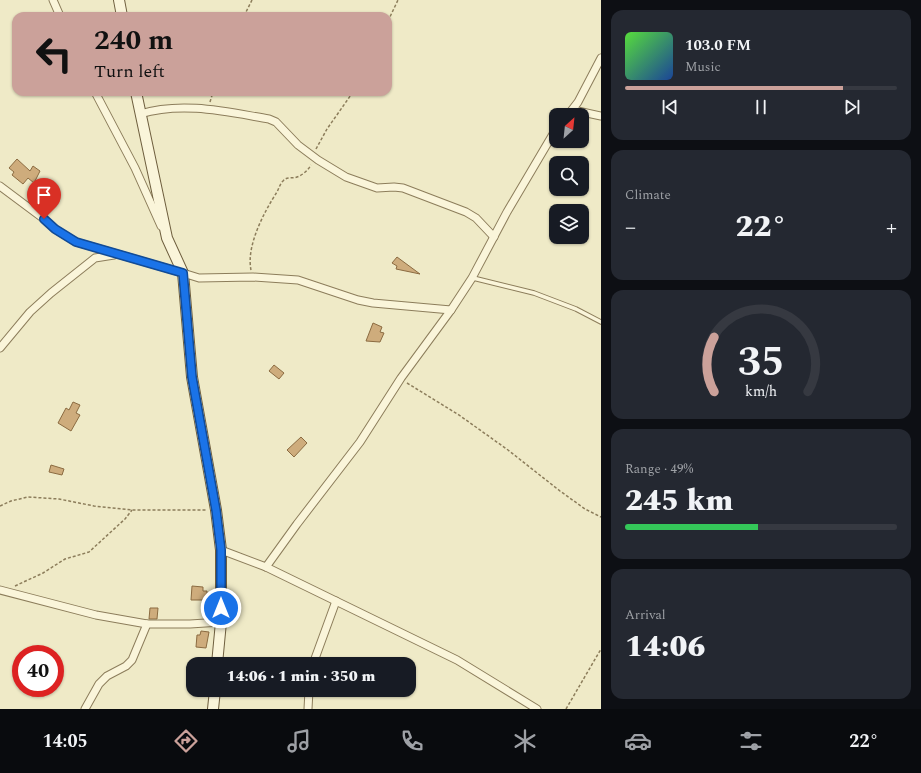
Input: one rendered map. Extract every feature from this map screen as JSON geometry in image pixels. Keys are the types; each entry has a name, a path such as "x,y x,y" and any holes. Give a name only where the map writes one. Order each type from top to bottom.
{"street":[{"path":"53,0 58,12"},
{"path":"119,0 121,12"},
{"path":"573,108 591,80 601,58"},
{"path":"97,96 135,168 183,273 192,377 216,510 221,550 221,622 218,657"},
{"path":"137,96 167,238"},
{"path":"140,114 157,109 201,108 269,119 276,122 298,144 314,157 346,177 377,188 398,187 457,208 476,218 494,237"},
{"path":"589,114 601,116"},
{"path":"266,567 360,442 401,378 451,310 472,278 507,212 549,141"},
{"path":"0,186 67,237 82,244 199,278 253,277 298,280 358,300 373,303 451,310"},
{"path":"0,348 30,312 51,293 95,258 116,255"},
{"path":"221,550 266,567 456,660 537,709"},
{"path":"2,591 96,615 147,624 221,622"},
{"path":"316,657 336,602"},
{"path":"85,709 99,684 107,676 126,666 132,660 147,624"},
{"path":"213,709 214,697"},
{"path":"308,709 309,697"}],"lane":[{"path":"472,278 534,293 576,309 601,322"}],"path":[{"path":"246,12 252,0"},
{"path":"392,13 398,0"},
{"path":"253,277 250,263 252,249 257,232 268,206 283,181 288,178 297,177 308,169 327,129 350,96"},
{"path":"401,378 459,415 508,450 585,509 601,517"},
{"path":"0,506 11,501 28,497 59,498 94,506 132,510 216,510"},
{"path":"2,591 43,573 66,559 89,552 125,519 132,510"},
{"path":"566,709 601,649"}],"building":[{"path":"17,159 30,171 33,166 40,171 34,183 28,178 23,184 12,175 14,172 9,168"},
{"path":"397,257 420,274 396,269 397,266 392,263"},
{"path":"373,323 382,327 380,332 384,333 380,342 366,341"},
{"path":"274,365 284,373 279,379 269,371"},
{"path":"73,402 80,405 76,413 80,415 71,431 58,423 66,408 69,410"},
{"path":"301,437 307,443 294,457 287,450"},
{"path":"51,465 64,469 62,475 49,472"},
{"path":"192,586 203,587 203,591 207,591 207,600 191,600"},
{"path":"150,608 158,608 157,619 149,619"},
{"path":"201,631 209,632 206,648 196,647 197,635 200,635"}],"route":[{"path":"44,219 55,229 76,242 116,255 183,273 192,377 216,510 221,550 221,608"}]}
